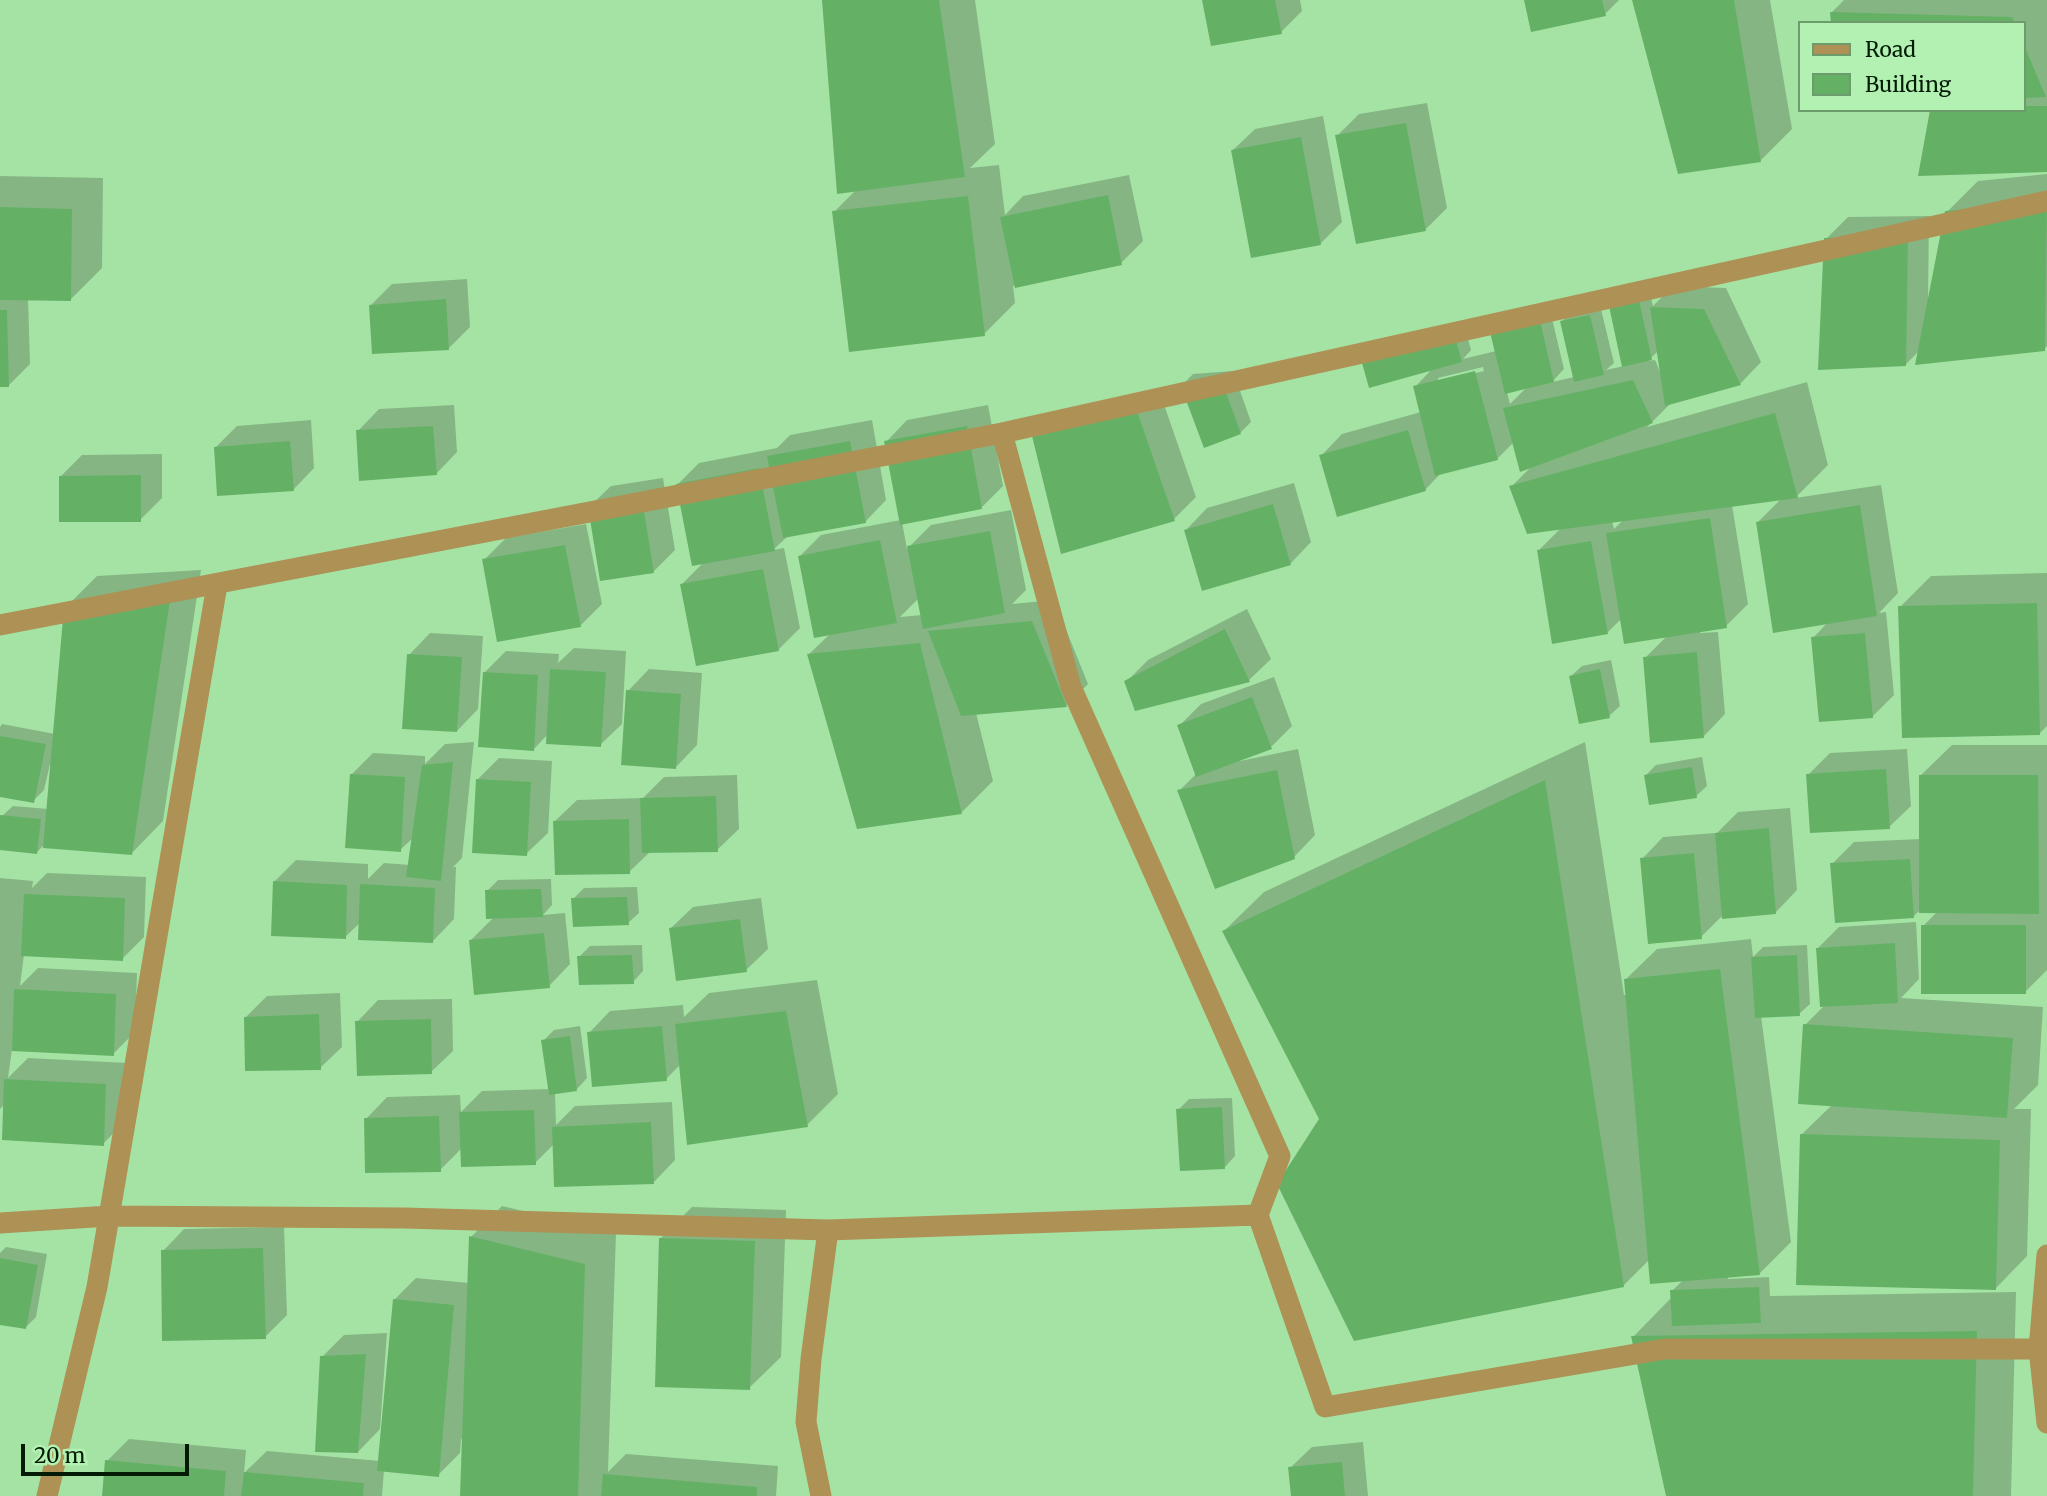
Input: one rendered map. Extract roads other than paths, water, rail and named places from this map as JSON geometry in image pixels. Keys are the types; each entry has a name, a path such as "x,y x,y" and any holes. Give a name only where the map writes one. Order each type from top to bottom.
{"street":[{"path":"0,625 1002,433 2047,201"},
{"path":"1002,433 1071,687 1280,1156 1258,1215 1325,1407 1665,1349 2039,1349"},
{"path":"47,1496 97,1287 217,585"},
{"path":"0,1223 109,1216 404,1218 828,1230 1258,1215"},
{"path":"821,1496 806,1422 811,1359 828,1230"},
{"path":"2047,1255 2039,1349 2047,1423"}]}
